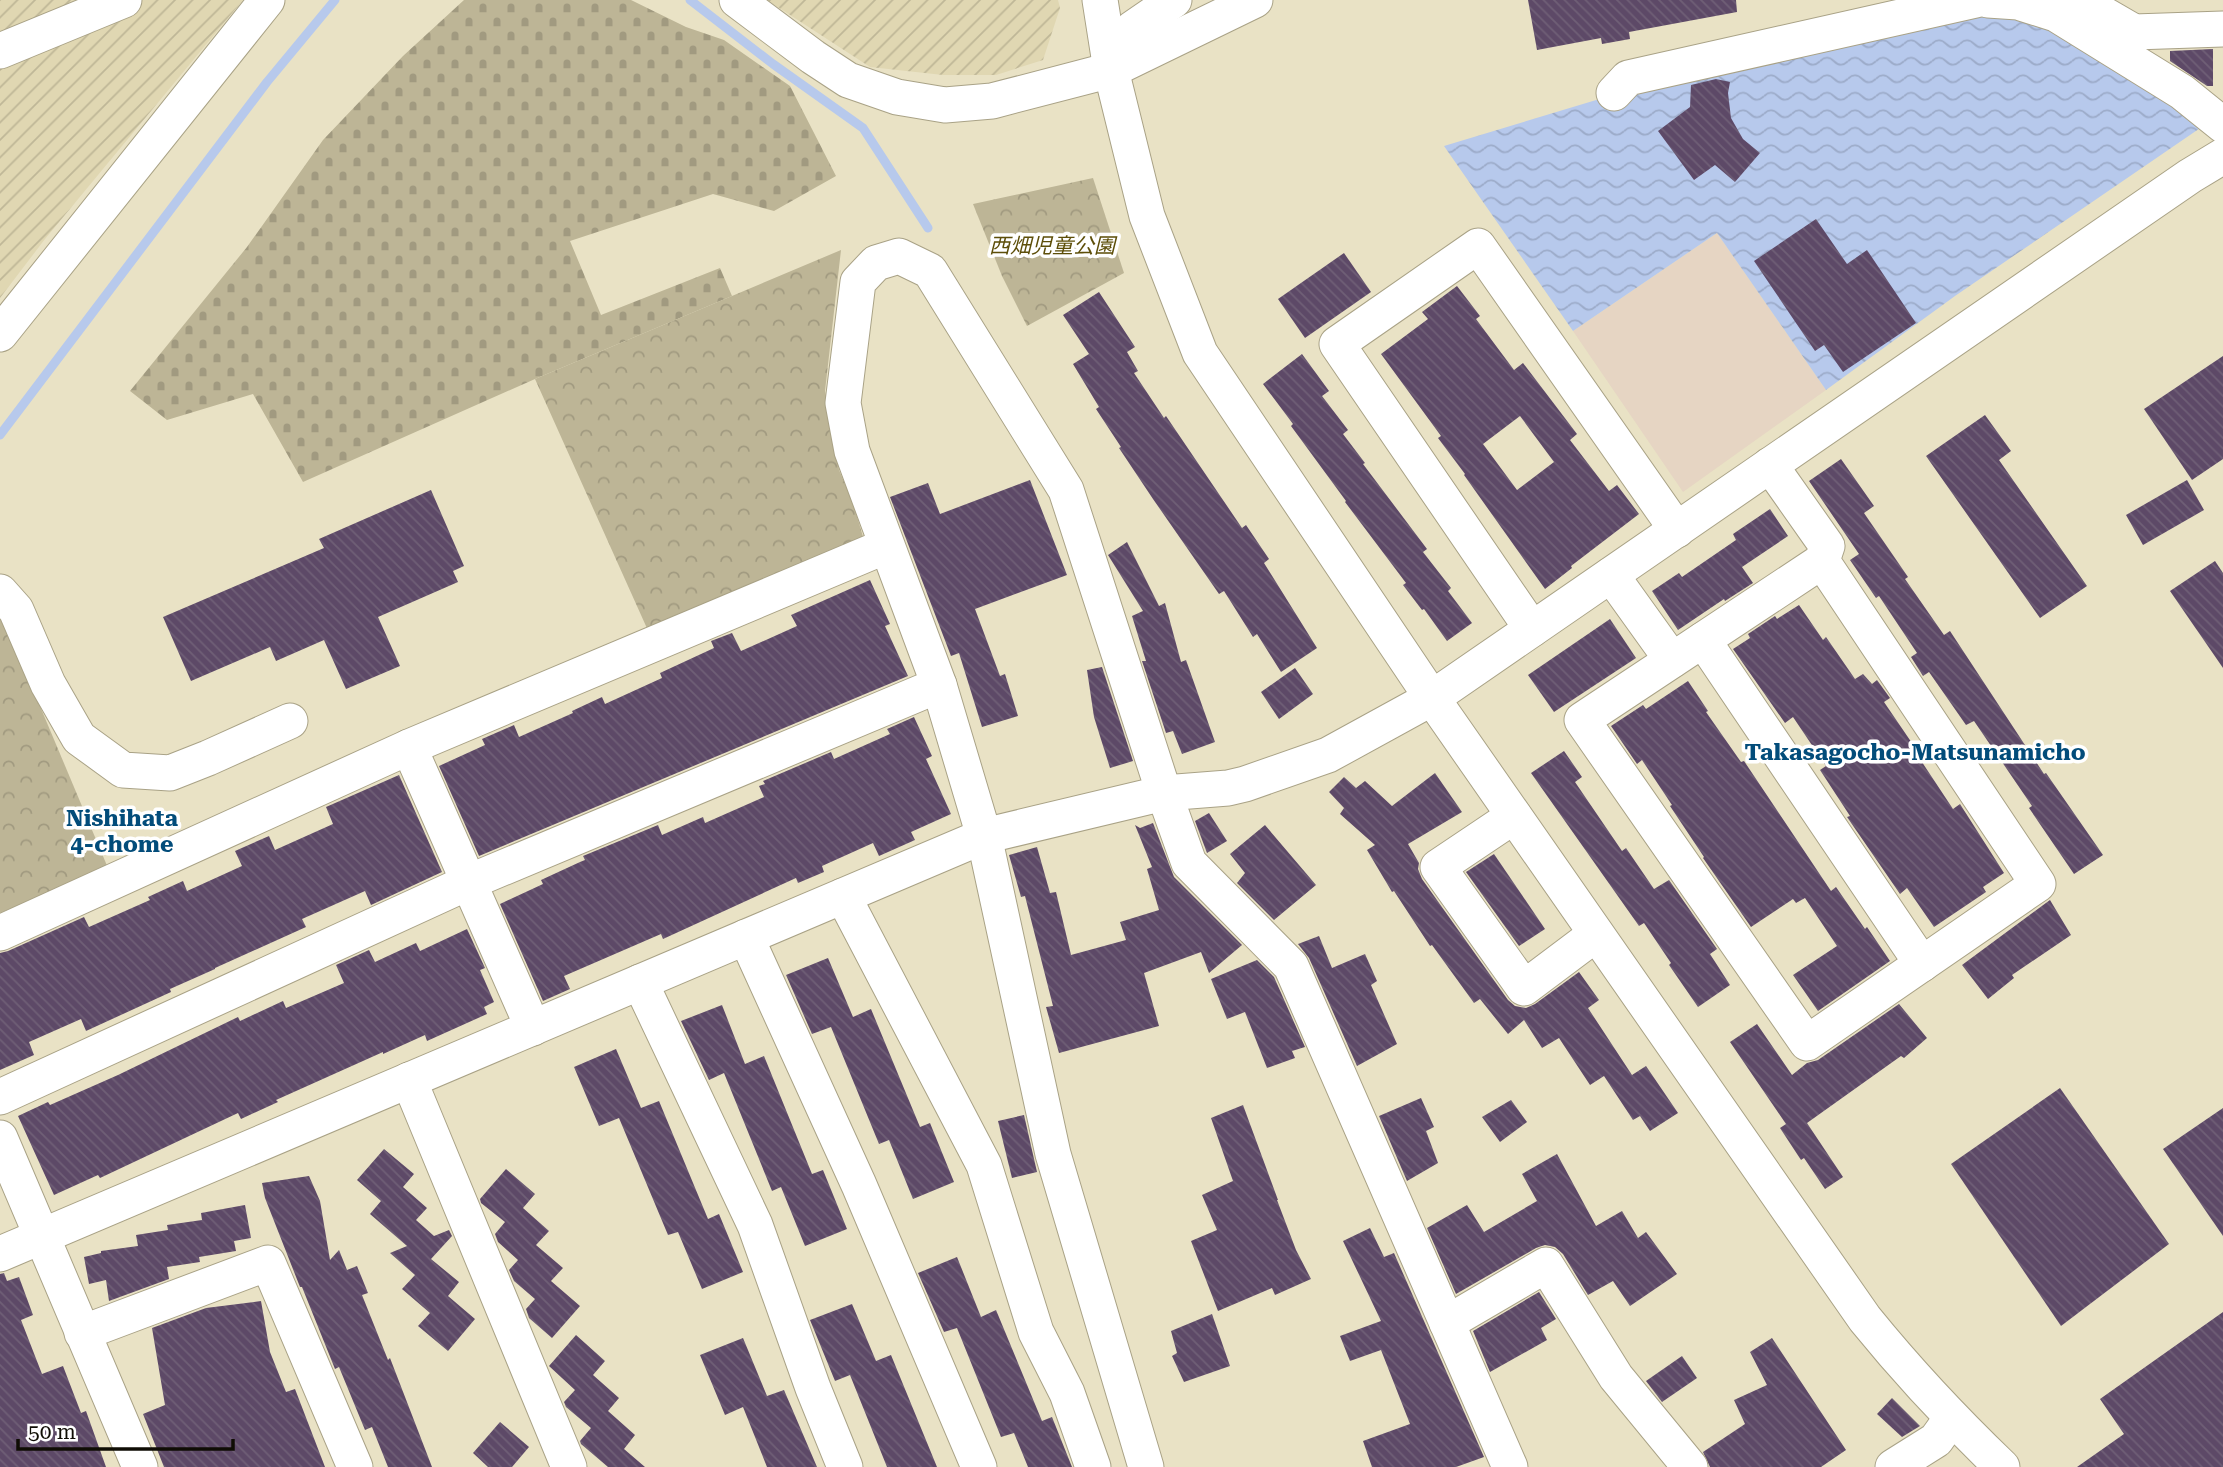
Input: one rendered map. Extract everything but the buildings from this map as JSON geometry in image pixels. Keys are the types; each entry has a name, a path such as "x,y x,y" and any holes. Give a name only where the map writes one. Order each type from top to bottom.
{"street":[{"path":"0,51 124,0"},
{"path":"0,334 267,0"},
{"path":"737,0 848,80 897,97 945,105 992,101 1111,70 1255,0"},
{"path":"1100,0 1111,70 1147,216 1200,353 1432,698 1865,1319 1951,1419 2002,1467"},
{"path":"1111,70 1132,29 1174,0"},
{"path":"1614,93 1628,78 1976,0"},
{"path":"1988,0 2018,2 2056,14 2182,92 2223,125"},
{"path":"2079,0 2134,32 2186,15 2223,29"},
{"path":"0,1254 984,836 1164,793 1228,788 1328,755 1432,698 2223,156"},
{"path":"1532,629 1337,344 1478,246 1677,530"},
{"path":"1146,1467 1054,1154 984,836 939,685 852,451 843,403 858,282 876,263 899,256 930,271 1066,490 1189,863 1291,966 1510,1467"},
{"path":"1770,465 1826,547 1822,561 1581,720 1807,1043 2038,884 1822,561"},
{"path":"0,933 410,747 886,546"},
{"path":"1611,575 1672,660"},
{"path":"0,592 16,610 48,684 79,738 124,770 170,773 290,721"},
{"path":"1703,640 1922,964"},
{"path":"0,1097 469,882 939,685"},
{"path":"410,747 533,1028"},
{"path":"1514,816 1438,867 1524,988 1597,934"},
{"path":"843,896 984,1165 1036,1332 1067,1393 1093,1467"},
{"path":"746,937 859,1185 979,1467"},
{"path":"640,982 755,1225 813,1388 845,1467"},
{"path":"408,1080 569,1467"},
{"path":"0,1138 140,1467"},
{"path":"82,1333 268,1263 355,1467"},
{"path":"1447,1323 1546,1265 1616,1377 1690,1467"},
{"path":"1067,1393 1118,1372"},
{"path":"1893,1467 1936,1440 1951,1419"}],"shaded area":[{"path":"0,0 243,0 45,239 0,298"},
{"path":"767,0 1058,0 1060,8 1043,60 996,75 943,75 870,67"},
{"path":"1717,233 1826,390 1683,492 1573,331"}],"green space":[{"path":"464,0 631,0 686,27 724,40 790,86 836,176 774,211 713,194 570,241 601,315 720,268 732,296 535,379 303,482 253,394 167,420 130,391 247,247 323,140 403,56"},
{"name":"西畑児童公園","path":"1093,178 1124,273 1027,326 1002,276 973,204"},
{"path":"841,250 825,391 839,470 864,540 650,635 535,379"},
{"path":"0,611 108,868 0,913"}],"water":[{"path":"2017,10 2209,122 1955,296 1826,390 1717,233 1573,331 1444,146 1636,88 1828,40"}],"waterway":[{"path":"0,435 267,82 335,0"},
{"path":"690,0 863,128 928,228"}],"district":[{"name":"Takasagocho-Matsunamicho","path":"1915,752"},
{"name":"Nishihata 4-chome","path":"122,831"}]}
